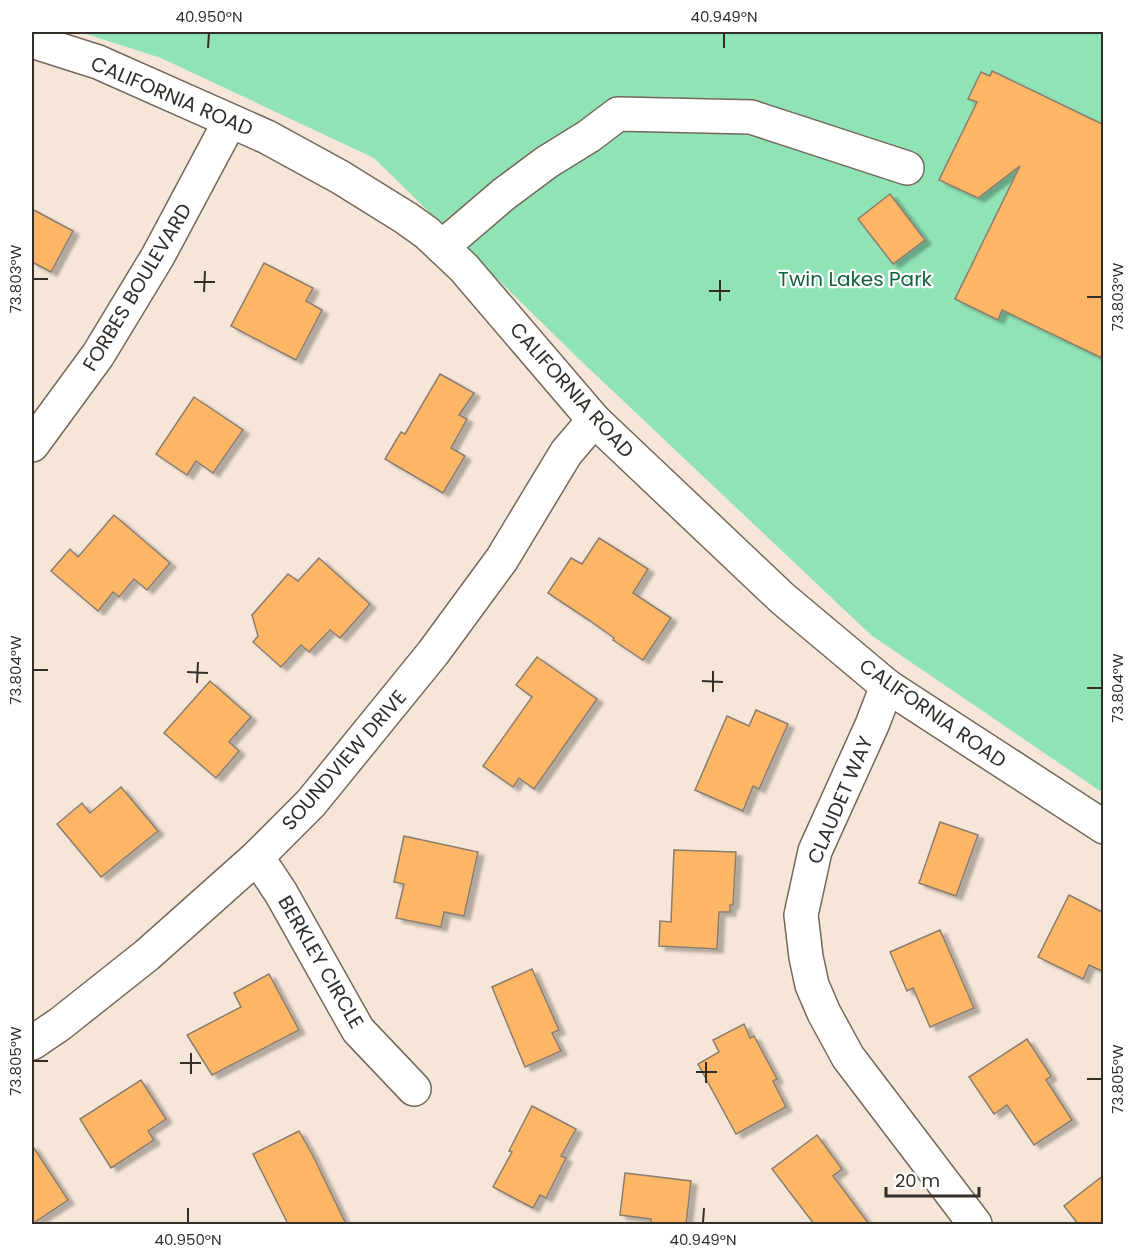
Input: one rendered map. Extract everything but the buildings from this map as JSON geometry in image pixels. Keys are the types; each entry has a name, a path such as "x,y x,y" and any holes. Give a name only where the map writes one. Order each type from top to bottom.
{"street":[{"name":"CALIFORNIA ROAD","path":"32,41 98,62 267,137 340,177 406,218 464,268 594,420 782,598 887,686 1104,826"},
{"path":"442,247 504,194 547,162 590,136 618,114 751,117 907,168"},
{"name":"FORBES BOULEVARD","path":"32,445 98,355 158,256 230,121"},
{"name":"SOUNDVIEW DRIVE","path":"32,1042 147,956 257,857 311,803 433,653 502,559 566,453 594,420"},
{"name":"CLAUDET WAY","path":"887,686 872,725 815,851 801,915 806,957 816,994 848,1057 975,1224"},
{"name":"BERKLEY CIRCLE","path":"257,857 281,892 358,1030 414,1089"}],"green space":[{"name":"Twin Lakes Park","path":"80,32 1103,32 1103,793 871,635 579,359 374,158 161,58"}]}
